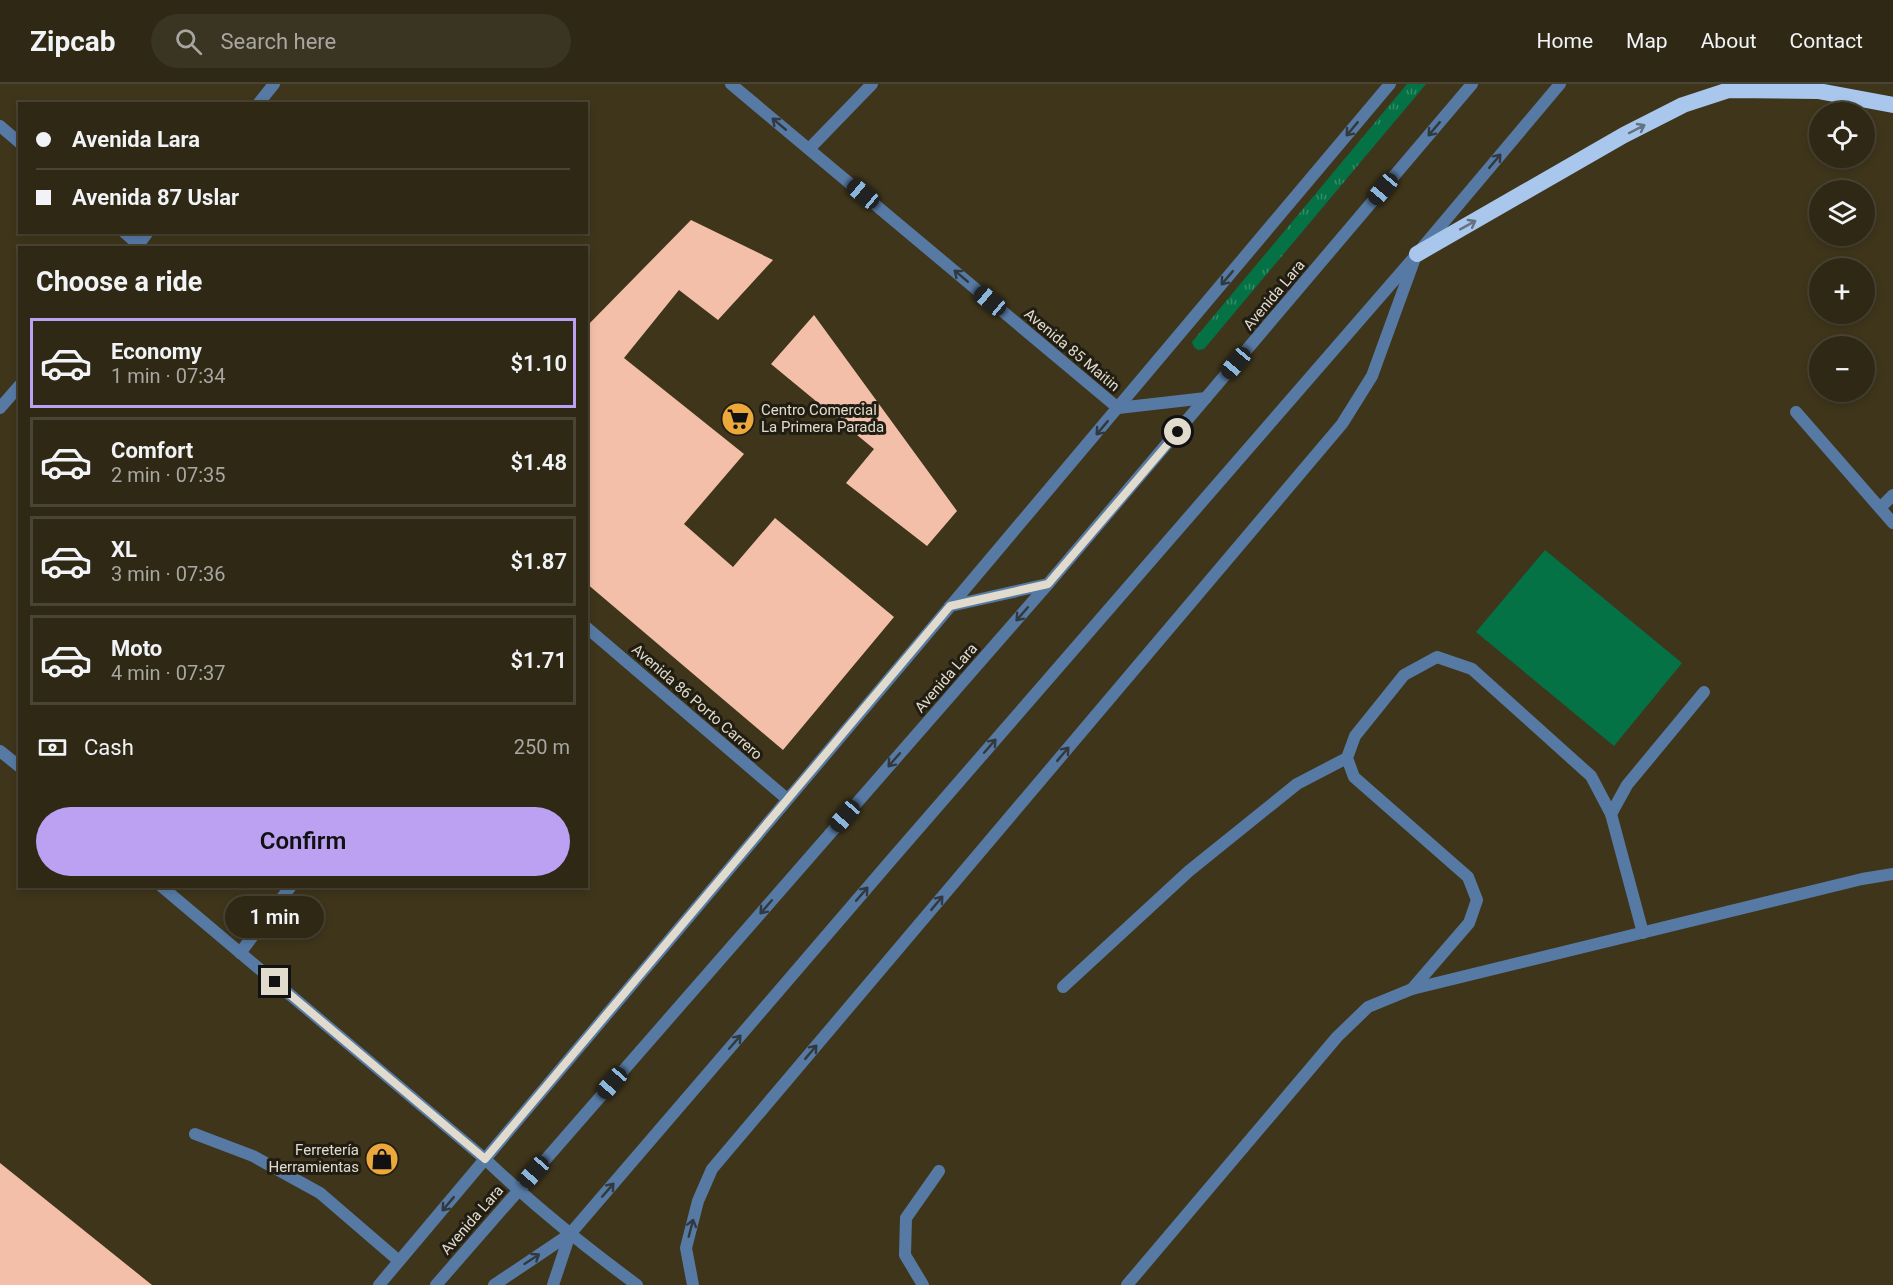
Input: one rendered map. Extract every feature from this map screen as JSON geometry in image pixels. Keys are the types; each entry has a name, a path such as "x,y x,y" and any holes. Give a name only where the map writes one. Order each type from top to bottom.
{"highway":[{"path":"1416,254 1624,135 1683,105 1729,90 1818,91 1893,105"}],"street":[{"path":"260,102 274,84"},
{"name":"Avenida 85 Maitin","path":"731,84 1118,408"},
{"path":"809,149 872,84"},
{"name":"Avenida Lara","path":"379,1285 1390,84"},
{"name":"Avenida Lara","path":"436,1285 1048,584 1472,84"},
{"path":"494,1285 570,1234 1560,84"},
{"path":"0,126 18,141"},
{"path":"126,234 138,246"},
{"path":"693,1285 686,1248 698,1201 712,1169 1342,424 1372,376 1416,254"},
{"path":"0,408 18,387"},
{"path":"1118,408 1206,398"},
{"path":"1796,412 1893,523"},
{"path":"1880,508 1893,495"},
{"path":"950,606 1048,584"},
{"name":"Avenida 86 Porto Carrero","path":"588,629 787,799"},
{"path":"1412,989 1469,923 1477,900 1468,876 1354,777 1347,758 1355,736 1404,675 1437,657 1472,669 1591,776 1611,814 1642,933"},
{"path":"1611,814 1627,785 1704,692"},
{"path":"0,751 18,765"},
{"path":"1063,987 1189,871 1297,784 1347,758"},
{"path":"1127,1285 1337,1037 1368,1007 1412,989 1850,882 1893,874"},
{"path":"163,888 485,1159 570,1234 637,1285"},
{"path":"240,953 289,888"},
{"path":"195,1134 253,1156 320,1193 399,1261"},
{"path":"922,1285 905,1255 906,1218 939,1172"},
{"path":"553,1285 570,1234"}],"green space":[{"path":"1407,84 1426,84 1204,349 1198,350 1194,347 1192,342"},
{"path":"1545,550 1682,663 1614,746 1476,632"}],"building":[{"path":"691,220 773,260 718,320 679,290 624,358 744,454 684,524 733,567 775,518 894,617 783,750 588,585 588,325"},
{"path":"814,315 957,511 927,546 846,483 874,449 771,364"},
{"path":"0,1163 152,1285 0,1285"}],"place":[{"name":"Centro Comercial La Primera Parada","path":"738,419"},
{"name":"Ferretería Herramientas","path":"382,1159"}],"route":[{"path":"275,982 485,1159 950,606 1048,584 1178,432"}]}
